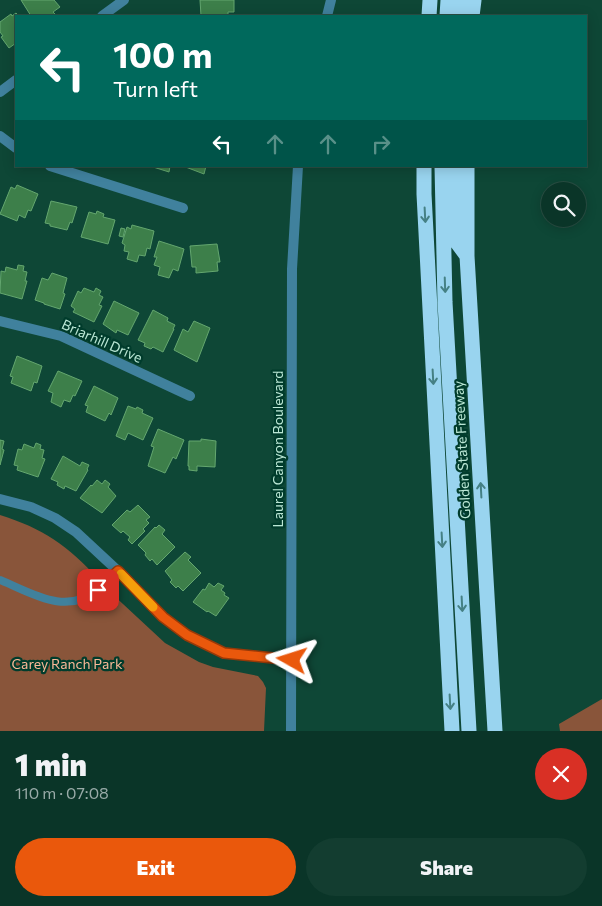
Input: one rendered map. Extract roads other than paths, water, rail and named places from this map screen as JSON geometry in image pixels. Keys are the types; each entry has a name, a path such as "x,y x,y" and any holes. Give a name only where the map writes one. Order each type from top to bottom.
{"highway":[{"path":"429,15 430,0"},
{"path":"447,15 448,0"},
{"path":"458,15 460,0"},
{"path":"472,15 474,0"},
{"name":"Golden State Freeway","path":"424,167 452,731"},
{"path":"442,167 446,302 469,731"},
{"path":"453,167 453,237 467,256"},
{"name":"Golden State Freeway","path":"467,167 467,256 495,731"}],"street":[{"path":"108,15 124,0"},
{"path":"326,15 331,0"},
{"path":"0,92 15,81"},
{"path":"0,136 15,147"},
{"path":"53,167 184,208"},
{"name":"Laurel Canyon Boulevard","path":"291,731 292,269 298,167"},
{"name":"Briarhill Drive","path":"0,320 61,336 190,396"},
{"path":"0,499 31,507 55,518 76,532 163,617 187,635 224,653 292,660"}],"lane":[{"path":"0,580 40,598 63,602 77,600 94,592 118,571"}],"park label":[{"name":"Carey Ranch Park","path":"67,664"}]}
